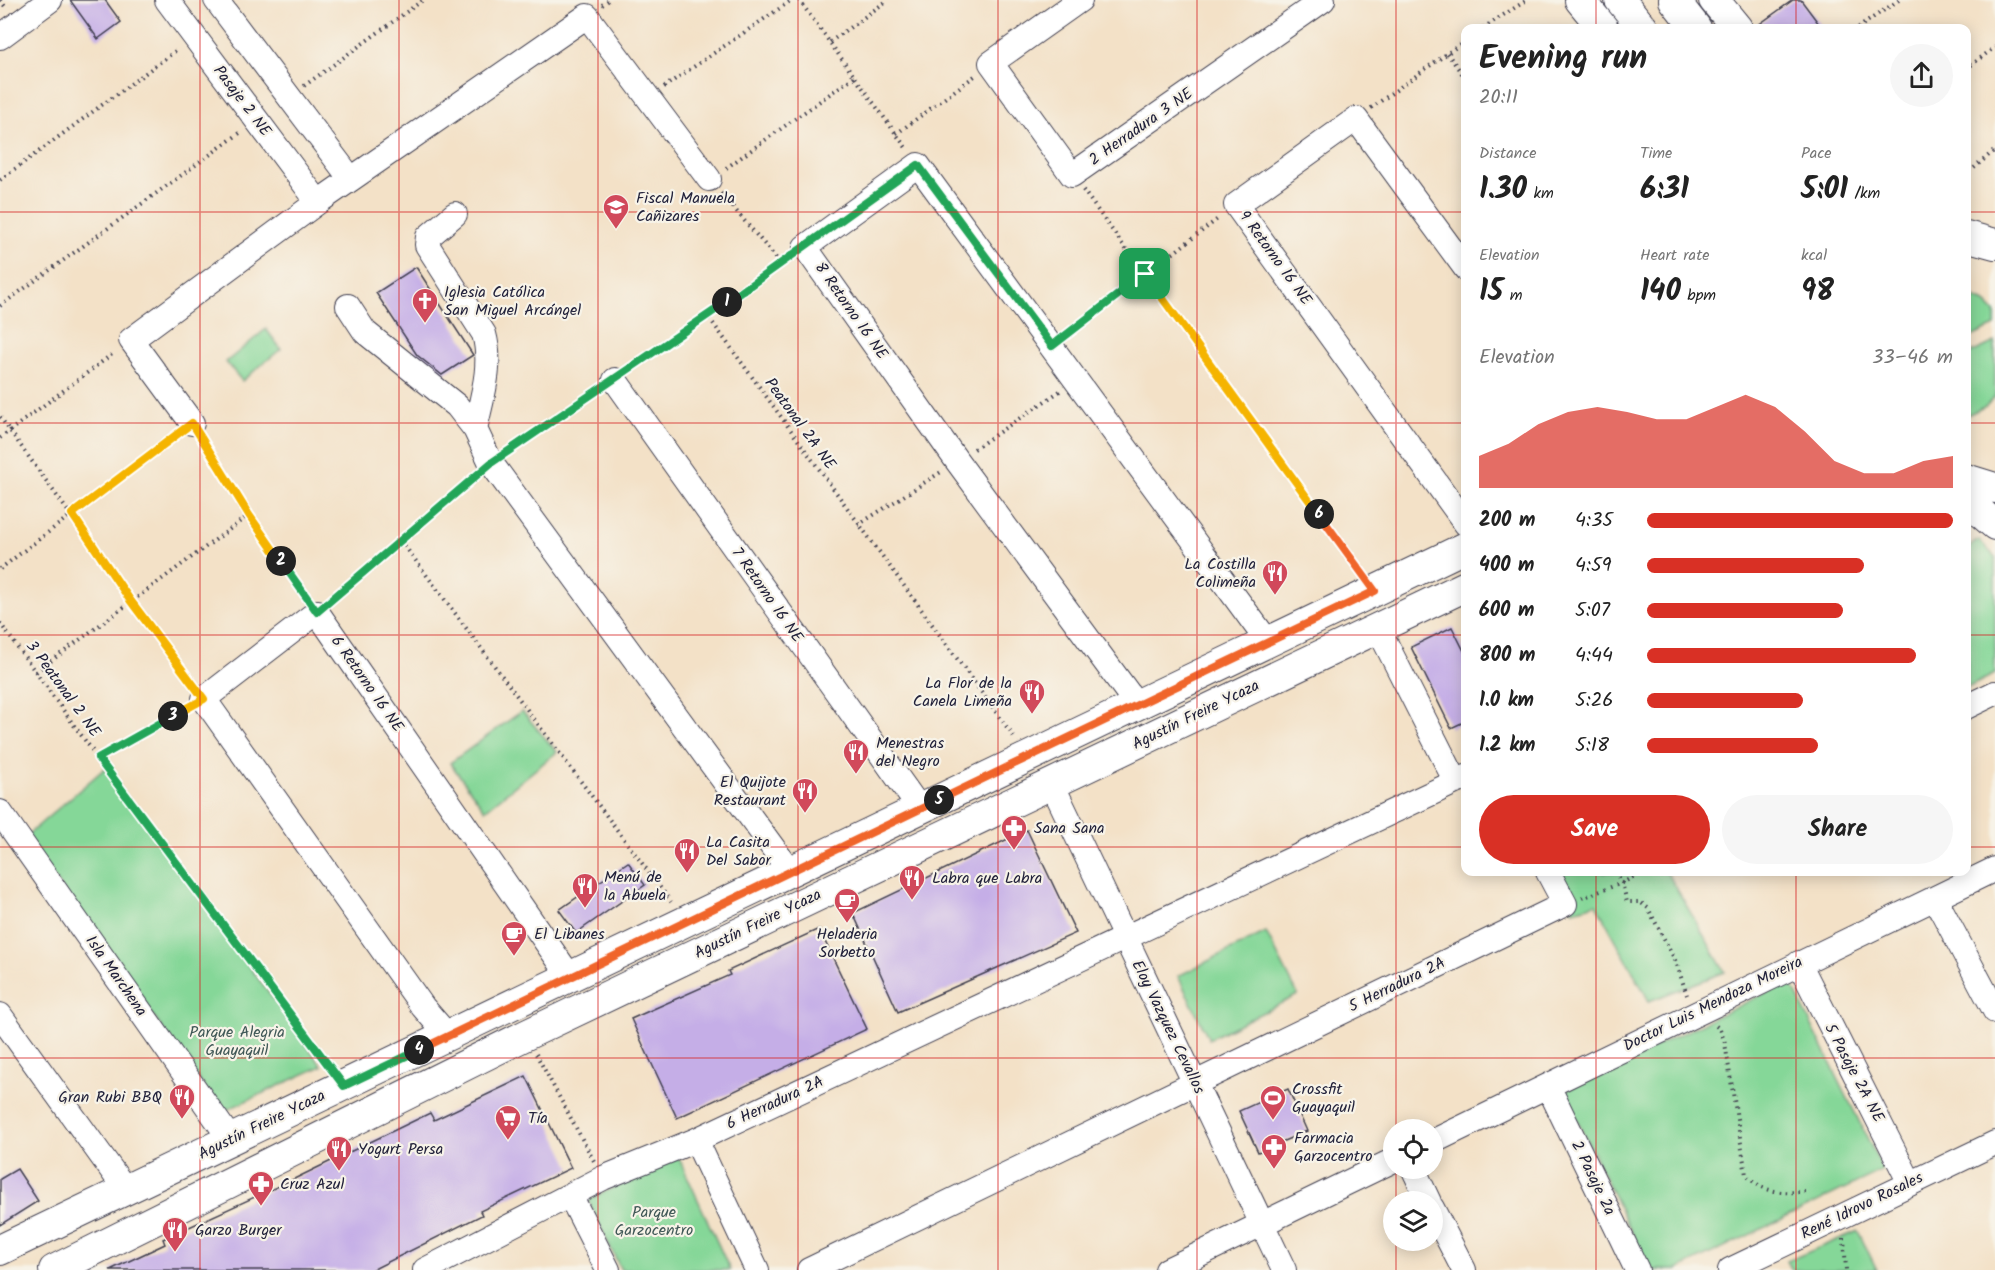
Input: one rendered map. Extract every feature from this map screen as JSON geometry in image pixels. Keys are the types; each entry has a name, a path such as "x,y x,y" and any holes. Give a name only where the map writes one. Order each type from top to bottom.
{"main road":[{"path":"1580,0 1600,24"},
{"path":"1620,0 1640,24"},
{"path":"1674,0 1693,24"},
{"path":"1714,0 1734,24"},
{"path":"1971,475 1995,467"},
{"path":"1971,488 1981,510"},
{"name":"Agustín Freire Ycaza","path":"0,1250 1461,549"},
{"name":"Agustín Freire Ycaza","path":"54,1270 526,1035 1461,588"},
{"path":"0,1264 4,1270"}],"street":[{"path":"0,37 50,0"},
{"name":"Pasaje 2 NE","path":"167,0 318,202"},
{"path":"216,0 351,179"},
{"path":"991,63 1080,0"},
{"name":"2 Herradura 3 NE","path":"991,63 1072,175 1323,0"},
{"path":"192,423 131,340 318,202 587,16 710,179"},
{"path":"1356,119 1461,262"},
{"name":"9 Retorno 16 NE","path":"1356,119 1236,205 1461,517"},
{"path":"918,165 1268,642"},
{"name":"8 Retorno 16 NE","path":"918,165 805,247 957,461 1137,705"},
{"path":"455,213 428,237 427,245 459,292 486,340 489,362 475,429"},
{"path":"348,306 365,332 457,406 475,429 491,463 790,871"},
{"name":"7 Retorno 16 NE","path":"615,380 920,809"},
{"path":"317,612 204,699 423,1007 448,1036"},
{"name":"6 Retorno 16 NE","path":"317,612 571,978"},
{"path":"1125,937 1461,779 1378,628"},
{"path":"1971,705 1995,693"},
{"name":"Eloy Vazquez Cevallos","path":"1052,784 1284,1270"},
{"name":"Isla Marchena","path":"0,812 231,1140"},
{"name":"Doctor Luis Mendoza Moreira","path":"1443,1137 1696,1011 1995,868"},
{"path":"1550,876 1565,904"},
{"path":"1935,898 1995,1011"},
{"name":"5 Herradura 2A","path":"1195,1083 1565,904"},
{"name":"6 Herradura 2A","path":"425,1270 571,1197 603,1178 696,1140 1125,937"},
{"name":"5 Pasaje 2A NE","path":"1799,963 1910,1183"},
{"path":"0,1015 126,1190"},
{"path":"809,1270 1195,1083"},
{"name":"2 Pasaje 2a","path":"1548,1086 1636,1270"},
{"path":"696,1140 757,1270"},
{"name":"René Idrovo Rosales","path":"1730,1270 1995,1143"},
{"path":"1167,1270 1383,1165"},
{"path":"571,1197 608,1270"},
{"path":"1443,1229 1464,1270"}],"path":[{"path":"289,97 423,0"},
{"path":"648,98 792,0"},
{"path":"799,0 918,165"},
{"path":"830,42 888,0"},
{"path":"1489,24 1527,0"},
{"path":"1864,24 1899,0"},
{"path":"0,180 194,38"},
{"path":"1356,119 1461,43"},
{"path":"1971,65 1995,47"},
{"path":"1447,52 1461,72"},
{"path":"896,134 991,63"},
{"path":"782,264 710,179 855,76"},
{"path":"0,306 256,121"},
{"path":"1974,168 1995,150"},
{"path":"1072,175 1375,591"},
{"path":"1052,346 1236,205"},
{"path":"0,569 192,423 249,515 317,612 491,463 615,380 805,247"},
{"name":"Peatonal 2A NE","path":"707,315 1029,757"},
{"path":"0,438 131,340"},
{"path":"0,417 72,514 130,600 204,699 98,758"},
{"path":"36,672 130,600 249,515"},
{"path":"401,541 686,921"},
{"name":"3 Peatonal 2 NE","path":"0,623 98,758 344,1086"},
{"path":"1618,876 1627,902 1640,902 1648,908 1676,962 1682,987 1696,1011 1720,1029 1725,1043 1746,1175 1758,1187 1781,1193 1805,1192"},
{"path":"1565,904 1635,876"},
{"path":"526,1035 603,1178"},
{"path":"1840,1230 1845,1241 1846,1270"}],"green space":[{"path":"1971,297 1987,304 1995,312 1995,326 1971,337"},
{"path":"266,329 281,349 242,381 226,362"},
{"path":"1995,342 1995,397 1986,406 1971,413 1971,353"},
{"path":"1979,540 1995,557 1995,674 1971,686 1971,545"},
{"path":"522,711 557,752 485,810 450,763"},
{"name":"Parque Alegria Guayaquil","path":"105,768 322,1066 222,1112 25,837"},
{"path":"1557,876 1669,876 1725,972 1649,1001 1596,904 1573,910"},
{"path":"1266,932 1298,995 1209,1039 1178,976"},
{"path":"1790,981 1883,1170 1677,1270 1650,1270 1563,1091"},
{"name":"Parque Garzocentro","path":"678,1156 730,1270 621,1270 588,1200"},
{"path":"1858,1231 1877,1270 1792,1270 1787,1261"}],"building":[{"path":"70,0 105,0 121,22 98,39"},
{"path":"1793,0 1801,0 1819,24 1760,24"},
{"name":"Iglesia Católica San Miguel Arcángel","path":"416,267 473,355 442,375 417,355 376,293"},
{"path":"1452,627 1461,645 1461,723 1451,728 1411,647"},
{"path":"1027,830 1076,933 898,1012 853,913"},
{"path":"628,862 645,885 576,933 559,910"},
{"path":"819,929 867,1029 677,1118 631,1019 730,975 728,971"},
{"path":"526,1076 571,1168 480,1211 482,1215 372,1270 110,1270 165,1244 163,1239 430,1113 434,1120"},
{"name":"Crossfit Guayaquil","path":"1288,1089 1307,1131 1258,1152 1239,1111"},
{"path":"17,1169 38,1201 0,1225 0,1179"}],"place":[{"name":"Fiscal Manuela Cañizares","path":"616,230"},
{"name":"Iglesia Católica San Miguel Arcángel","path":"425,324"},
{"name":"La Costilla Colimeña","path":"1275,596"},
{"name":"La Flor de la Canela Limeña","path":"1032,715"},
{"name":"Menestras del Negro","path":"856,775"},
{"name":"El Quijote Restaurant","path":"805,814"},
{"name":"Sana Sana","path":"1014,851"},
{"name":"La Casita Del Sabor","path":"687,874"},
{"name":"Labra que Labra","path":"912,901"},
{"name":"Menú de la Abuela","path":"585,909"},
{"name":"Heladeria Sorbetto","path":"847,924"},
{"name":"El Libanes","path":"514,957"},
{"name":"Gran Rubi BBQ","path":"182,1120"},
{"name":"Crossfit Guayaquil","path":"1273,1121"},
{"name":"Tía","path":"508,1141"},
{"name":"Farmacia Garzocentro","path":"1274,1170"},
{"name":"Yogurt Persa","path":"339,1172"},
{"name":"Cruz Azul","path":"261,1207"},
{"name":"Garzo Burger","path":"175,1253"}],"route":[{"path":"918,165 1052,346 1145,274 1375,591 344,1086 98,758 204,699 130,600 72,514 192,423 249,515 317,612 491,463 782,264 918,165"}]}
